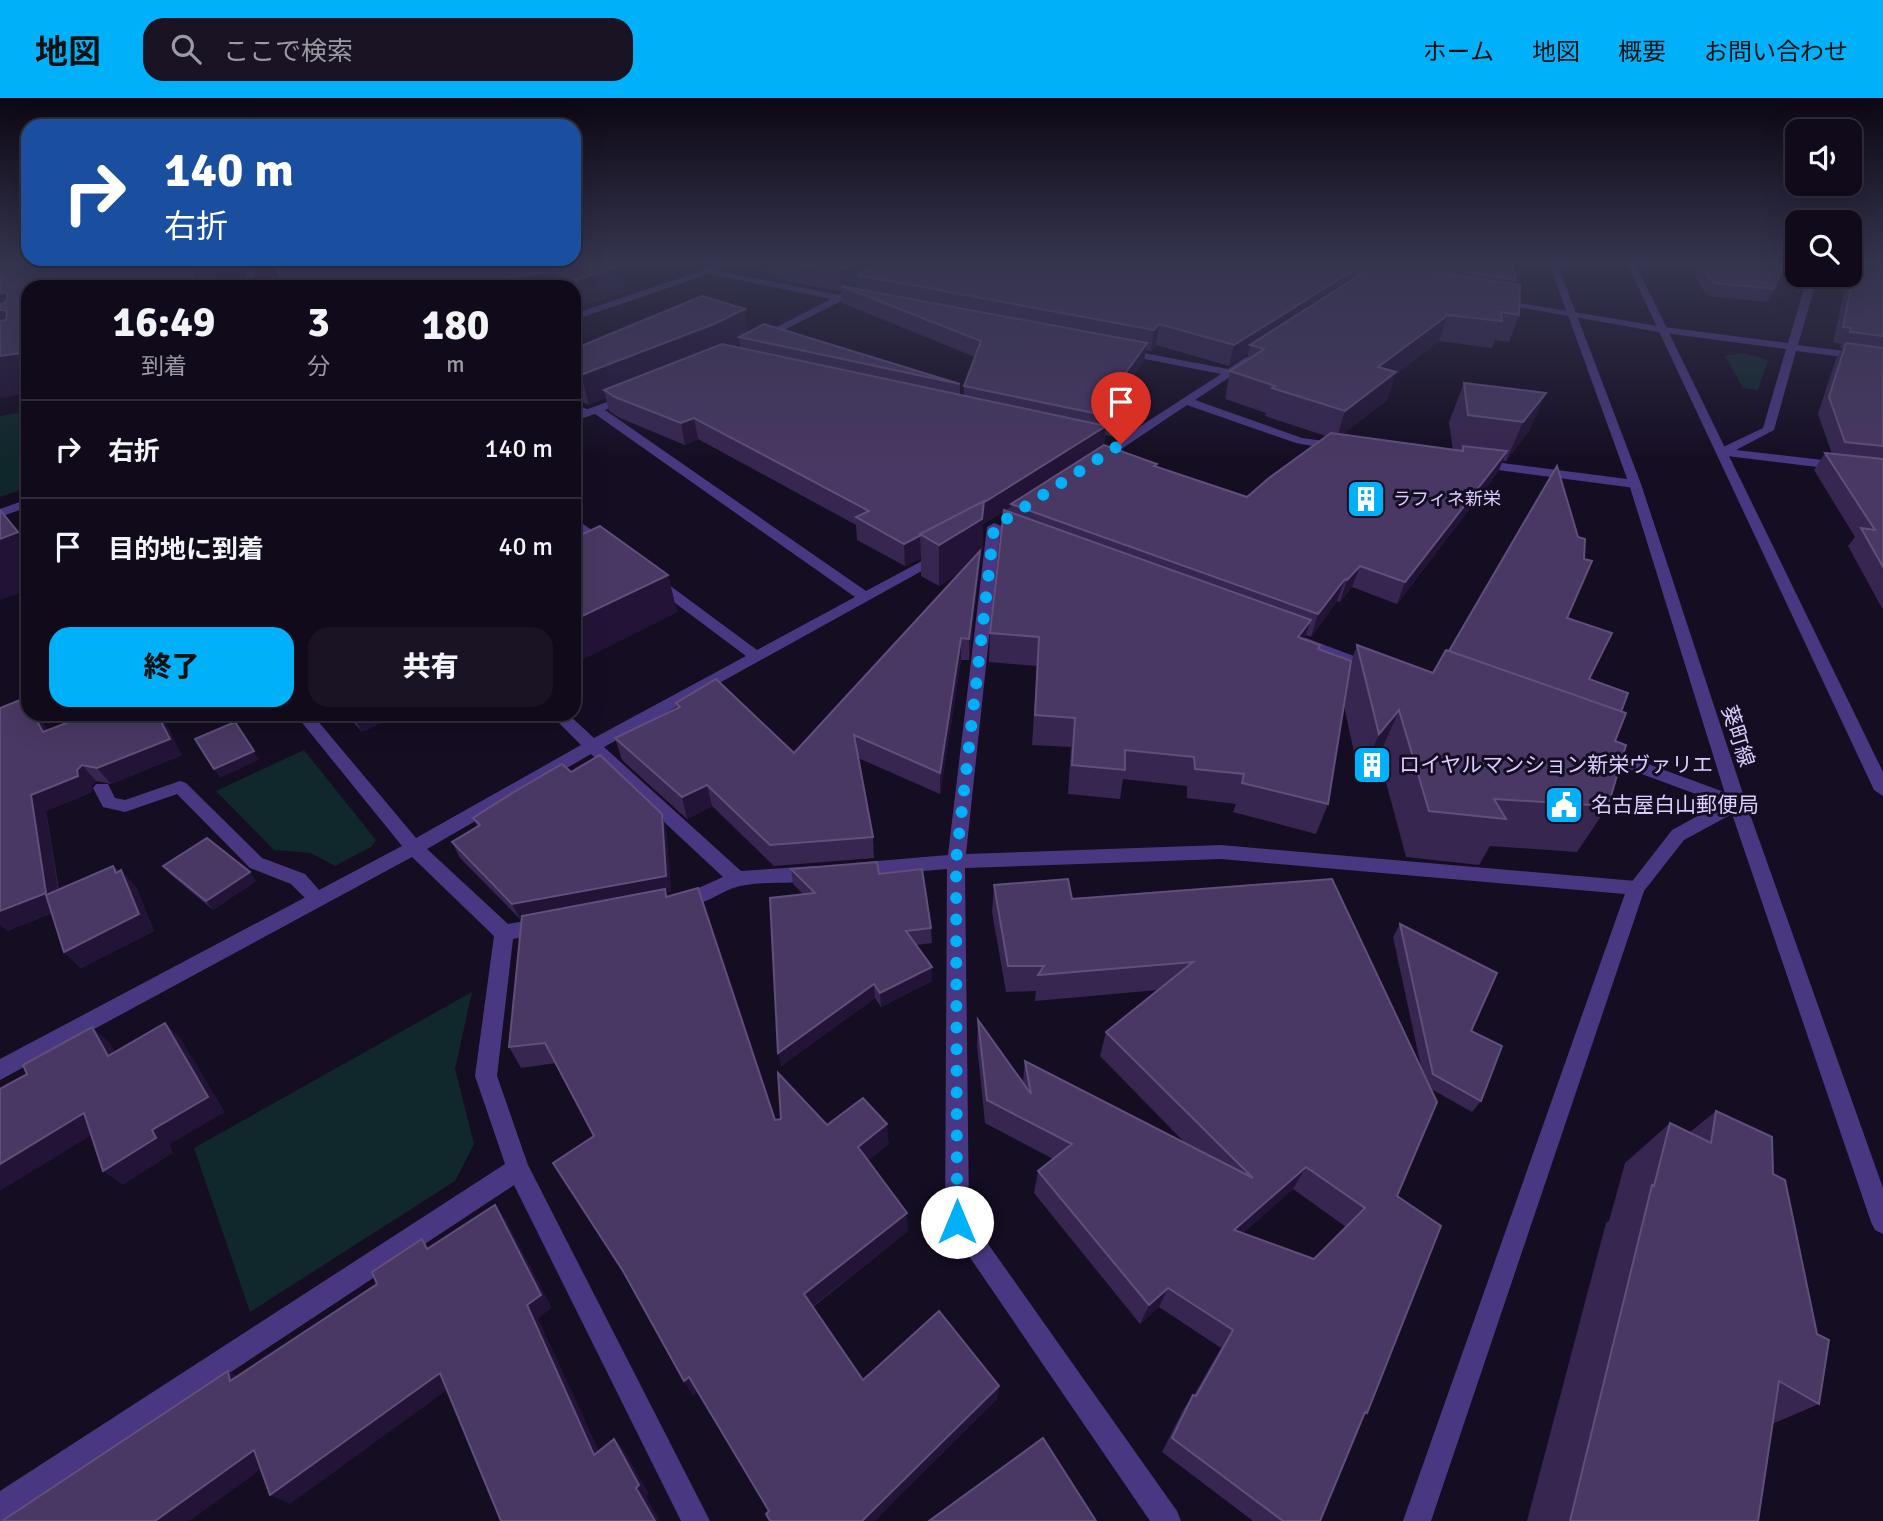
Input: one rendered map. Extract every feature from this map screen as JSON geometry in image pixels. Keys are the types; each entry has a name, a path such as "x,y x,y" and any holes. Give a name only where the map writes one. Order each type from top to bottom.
{"street":[{"path":"747,346 778,329"},
{"name":"葵町線","path":"1576,329 1635,484 1737,803 1883,1222"},
{"path":"1661,329 1883,359"},
{"path":"1723,452 1768,430 1796,329"},
{"path":"1664,330 1883,790"},
{"path":"1109,349 1229,372"},
{"path":"1085,468 1112,444 1186,401 1263,351"},
{"path":"581,415 635,394"},
{"path":"1186,401 1300,442 1349,448"},
{"path":"581,408 593,411 866,597"},
{"path":"1723,452 1883,471"},
{"path":"1464,463 1635,484"},
{"path":"0,513 21,506"},
{"path":"988,531 1017,512"},
{"path":"581,527 617,555"},
{"path":"988,531 1034,542"},
{"path":"988,531 956,861 957,1222 1167,1521"},
{"path":"0,1070 414,848 592,746 959,547"},
{"path":"640,571 757,657"},
{"path":"1282,634 1386,673"},
{"path":"309,721 414,848 504,933"},
{"path":"565,721 737,879"},
{"path":"1576,743 1737,803"},
{"path":"102,788 108,803 125,806 180,787 256,863 298,878 318,899"},
{"path":"1417,1521 1636,888 1678,835 1737,803"},
{"path":"659,904 697,897 737,879 956,861 1221,852 1636,888"},
{"path":"504,933 555,924"},
{"path":"504,933 486,1076 518,1169 696,1521"},
{"path":"0,1508 518,1169"}],"green space":[{"path":"1743,353 1768,360 1758,390 1743,388 1725,356"},
{"path":"21,412 21,490 0,497 0,416"},
{"path":"304,750 376,840 371,847 335,866 311,853 274,850 216,791"},
{"path":"472,992 455,1069 474,1144 455,1181 250,1312 194,1148"}],"building":[{"path":"0,329 21,329 21,353 0,356"},
{"path":"621,329 700,329 581,375 581,346"},
{"path":"754,329 782,329 960,384 739,337"},
{"path":"951,329 1074,329 1147,343 1112,392 1131,398 1117,418 964,386 981,341"},
{"path":"1178,329 1259,329 1234,345"},
{"path":"1274,329 1429,329 1378,367 1396,372 1345,411 1272,388 1275,386 1230,371 1264,349 1250,345"},
{"path":"1851,329 1883,329 1883,336 1850,332"},
{"path":"1846,343 1883,348 1883,446 1845,442 1829,397"},
{"path":"722,344 1106,426 988,500 904,544 856,517 869,511 694,418 681,423 615,397 604,390"},
{"path":"1464,383 1546,393 1523,422 1468,415"},
{"path":"1331,433 1463,451 1463,446 1507,451 1405,582 1360,566 1345,579 1318,614 1011,504 1104,445 1157,464 1154,466 1247,497"},
{"path":"1825,453 1883,459 1883,567 1861,528 1875,530"},
{"path":"1557,466 1578,537 1585,539 1584,559 1592,561 1567,618 1612,633 1589,679 1628,693 1621,712 1449,651"},
{"path":"984,501 982,519 939,545 920,534"},
{"path":"0,510 18,532 0,539"},
{"path":"1004,510 1311,620 1298,637 1320,645 1318,649 1351,661 1328,804 1242,783 1244,774 1195,769 1194,757 1125,750 1125,770 1072,765 1075,718 1035,715 1039,637 990,633"},
{"path":"600,526 668,575 581,617 581,535"},
{"path":"980,551 969,639 961,638 940,773 854,735 873,837 770,845 707,785 682,797 615,738 680,707 676,703 716,679 794,753"},
{"path":"1357,645 1433,673 1446,650 1626,713 1615,741 1626,745 1608,806 1494,799 1506,819 1429,811 1399,710 1379,734"},
{"path":"21,700 21,721 37,721 43,732 72,721 161,721 170,739 97,768 82,765 77,770 78,776 31,795 46,893 0,911 0,708"},
{"path":"235,722 254,751 214,769 195,739"},
{"path":"600,755 662,814 666,876 512,904 452,842 480,825 473,818 514,792 562,764 571,772"},
{"path":"207,838 250,872 206,901 163,866"},
{"path":"877,862 879,874 922,869 931,928 906,931 932,967 880,993 874,984 778,1053 770,898 815,893 791,869"},
{"path":"113,866 116,873 121,870 139,914 64,952 46,895"},
{"path":"1068,879 1072,899 1332,879 1437,1102 1397,1196 1441,1226 1367,1413 1365,1412 1320,1521 1283,1521 1172,1438 1193,1395 1196,1396 1233,1330 1168,1288 1149,1305 1038,1171 1072,1144 987,1100 978,1020 1031,1094 1025,1061 1253,1178 1106,1032 1193,962 1038,975 1044,966 1008,966 994,885","holes":["1306,1167 1365,1208 1314,1259 1234,1230"]},
{"path":"698,888 775,1120 781,1119 778,1073 827,1125 863,1098 887,1124 858,1147 907,1213 804,1294 863,1380 939,1311 999,1386 862,1521 770,1521 766,1514 769,1511 689,1377 684,1381 623,1271 553,1163 594,1136 545,1043 509,1047 522,916 665,889 666,897"},
{"path":"1400,924 1497,973 1471,1031 1502,1046 1481,1101 1433,1074"},
{"path":"165,1023 208,1097 152,1130 156,1138 103,1171 84,1113 0,1164 0,1089 27,1074 23,1065 92,1027 108,1056"},
{"path":"1716,1111 1772,1137 1773,1174 1785,1180 1817,1334 1829,1340 1819,1404 1779,1381 1758,1521 1570,1521 1652,1185 1654,1186 1670,1123 1711,1143"},
{"path":"495,1205 541,1295 527,1305 594,1455 614,1439 639,1485 636,1488 655,1521 501,1521 440,1373 270,1495 254,1450 155,1521 2,1521 228,1371 230,1381 377,1284 372,1272 422,1239 427,1249"},
{"path":"1043,1438 1096,1521 929,1521"}],"place":[{"name":"ラフィネ新栄","path":"1366,499"},
{"name":"ロイヤルマンション新栄ヴァリエ","path":"1372,765"},
{"name":"名古屋白山郵便局","path":"1564,805"}],"route":[{"path":"957,1222 956,861 994,527 1121,444"}]}
